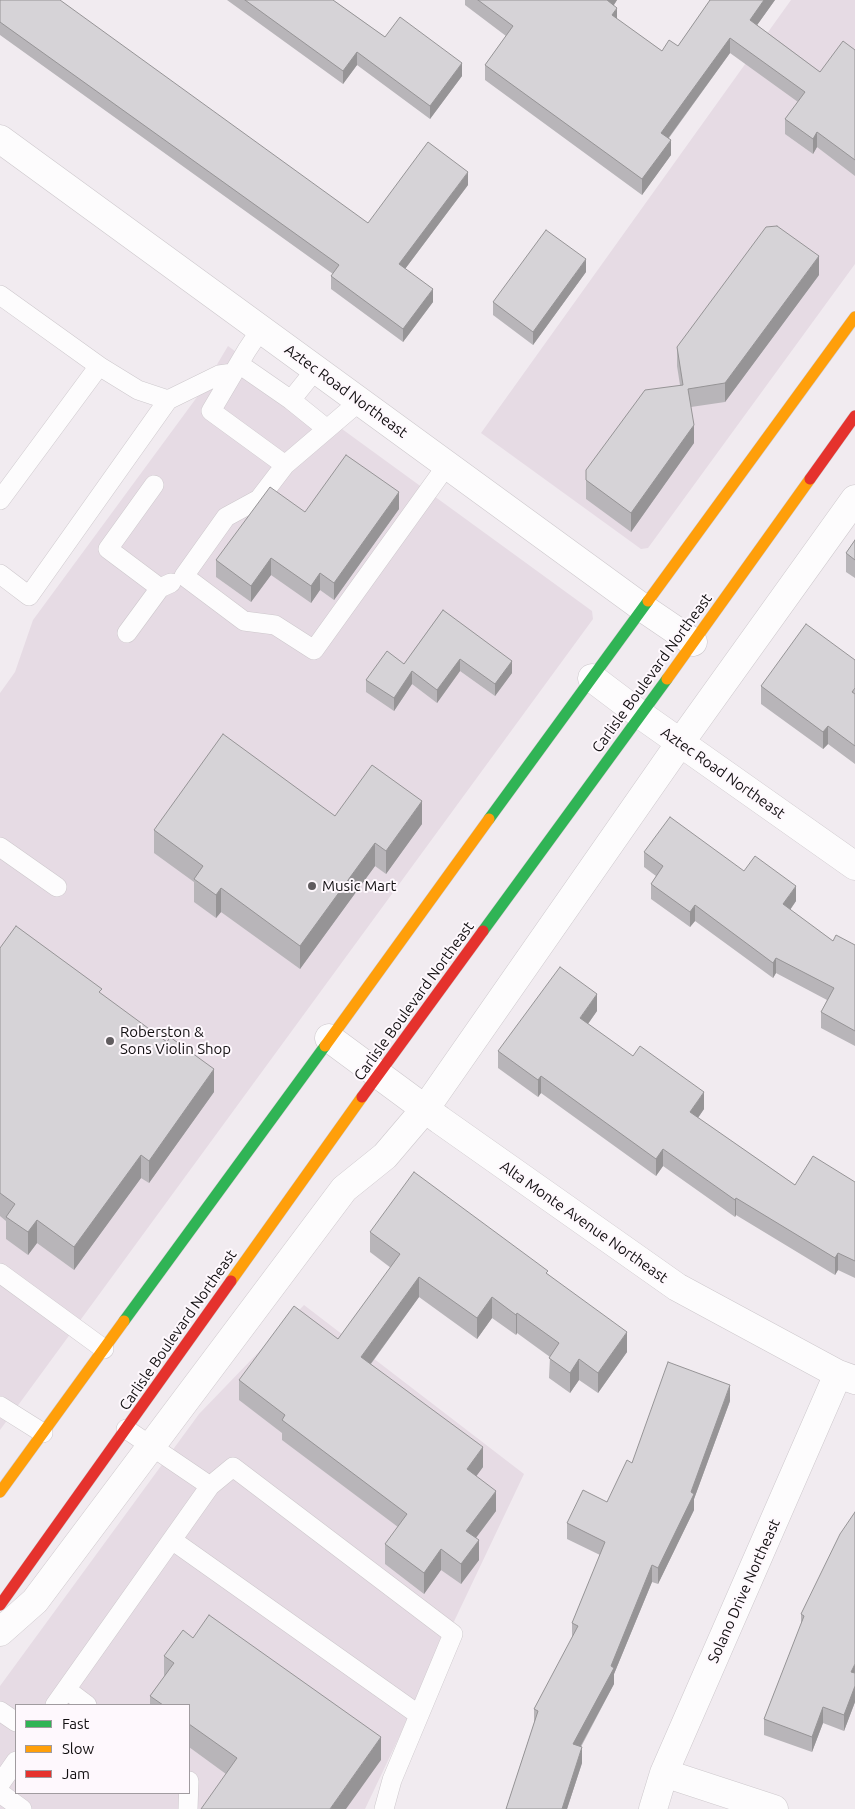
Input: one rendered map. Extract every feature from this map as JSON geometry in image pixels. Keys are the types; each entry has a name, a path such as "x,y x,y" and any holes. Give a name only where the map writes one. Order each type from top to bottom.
{"main road":[{"path":"0,1492 855,317"},
{"name":"Carlisle Boulevard Northeast","path":"0,1605 378,1075 641,715 855,416"}],"street":[{"name":"Aztec Road Northeast","path":"0,138 643,608 693,642"},
{"path":"0,1632 35,1602 344,1189 385,1156 424,1109 680,743 855,499"},
{"name":"Aztec Road Northeast","path":"592,678 680,743 855,866"},
{"name":"Alta Monte Avenue Northeast","path":"329,1038 424,1109 677,1287 847,1377"},
{"name":"Solano Drive Northeast","path":"654,1809 664,1773 847,1377"},
{"path":"664,1773 774,1809"}],"lane":[{"path":"0,295 99,366 138,390 168,400"},
{"path":"261,330 210,411 285,465"},
{"path":"0,500 99,366"},
{"path":"0,574 30,596 168,400 219,375 236,369 291,400 327,429"},
{"path":"291,400 316,369"},
{"path":"127,633 160,588 184,576 226,517 259,499 285,465 360,401"},
{"path":"184,576 244,621 275,625 314,650 447,465"},
{"path":"154,485 108,549 160,588"},
{"path":"0,847 57,888"},
{"path":"0,1274 104,1349"},
{"path":"0,1406 43,1433"},
{"path":"126,1429 210,1486"},
{"path":"57,1704 210,1486 232,1467 453,1634 392,1780 384,1809"},
{"path":"172,1540 419,1715"},
{"path":"66,1690 86,1704"},
{"path":"0,1711 15,1721"},
{"path":"0,1784 15,1762"},
{"path":"0,1793 22,1809"},
{"path":"188,1809 189,1794"}],"shaded area":[{"path":"791,0 855,0 855,264 648,548 641,549 481,433"},
{"path":"228,346 592,611 593,619 0,1430 0,693 15,672 33,620 200,393"},
{"path":"304,1305 524,1474 365,1809 0,1809 0,1686 199,1414"}],"building":[{"path":"0,0 60,0 368,223 428,142 468,172 399,264 433,289 403,329 331,276 339,265 0,22"},
{"path":"245,0 333,0 385,37 400,17 462,63 430,106 357,52 343,71"},
{"path":"478,0 607,0 617,8 612,15 662,51 669,40 678,46 710,0 764,0 750,20 820,72 843,41 855,50 855,160 817,132 813,139 785,119 805,92 730,38 661,133 671,140 642,179 485,65 513,26"},
{"path":"777,226 819,256 725,383 688,389 694,425 631,513 586,480 586,470 645,390 683,385 677,347 766,227"},
{"path":"546,230 586,259 533,332 493,302"},
{"path":"346,455 399,492 334,583 320,573 311,586 271,558 251,586 216,560 270,487 305,512"},
{"path":"855,540 855,560 846,553"},
{"path":"443,610 512,661 495,684 460,659 437,690 412,671 394,698 366,680 387,651 404,664"},
{"path":"806,624 855,660 855,688 852,692 855,694 855,746 828,726 823,732 761,686"},
{"path":"223,734 335,816 372,765 422,801 386,851 375,843 300,946 221,888 216,895 194,879 203,866 154,830"},
{"path":"670,817 744,871 755,856 796,886 783,904 833,941 836,935 855,945 855,1031 821,1012 834,988 776,958 773,963 695,905 690,912 651,884 663,866 644,852"},
{"path":"16,926 102,989 99,992 167,1042 170,1037 214,1069 149,1161 141,1155 74,1247 37,1220 28,1232 6,1217 15,1204 0,1193 0,948"},
{"path":"560,967 597,994 580,1018 633,1056 640,1046 704,1092 690,1112 795,1185 813,1156 855,1182 855,1261 838,1253 835,1258 736,1198 735,1200 663,1149 656,1159 541,1076 538,1080 498,1051"},
{"path":"414,1172 627,1332 598,1373 579,1359 570,1373 549,1358 559,1343 492,1297 477,1318 419,1277 361,1357 483,1447 467,1469 496,1491 466,1531 479,1540 461,1564 441,1549 424,1573 385,1544 407,1514 282,1420 285,1415 239,1380 294,1306 338,1339 400,1254 370,1232"},
{"path":"668,1362 730,1385 691,1492 694,1494 658,1568 652,1565 611,1666 614,1668 573,1744 582,1747 562,1809 506,1809 538,1711 534,1709 578,1626 572,1623 605,1542 567,1523 583,1490 607,1502 627,1460 632,1463"},
{"path":"855,1512 855,1664 851,1672 855,1673 855,1686 844,1715 823,1707 812,1737 764,1719 804,1616 801,1614 840,1534"},
{"path":"209,1615 381,1737 330,1809 201,1809 237,1758 190,1725 190,1704 162,1704 150,1696 174,1663 164,1656 183,1630 193,1638"}],"traffic: fast":[{"path":"489,819 648,601"},
{"path":"483,931 667,679"},
{"path":"124,1321 325,1046"}],"traffic: slow":[{"path":"648,601 855,317"},
{"path":"667,679 810,479"},
{"path":"325,1046 489,819"},
{"path":"231,1281 362,1097"},
{"path":"0,1492 124,1321"}],"traffic: jam":[{"path":"810,479 855,416"},
{"path":"362,1097 483,931"},
{"path":"0,1605 231,1281"}],"place":[{"name":"Music Mart","path":"312,886"},
{"name":"Roberston & Sons Violin Shop","path":"110,1041"}]}
